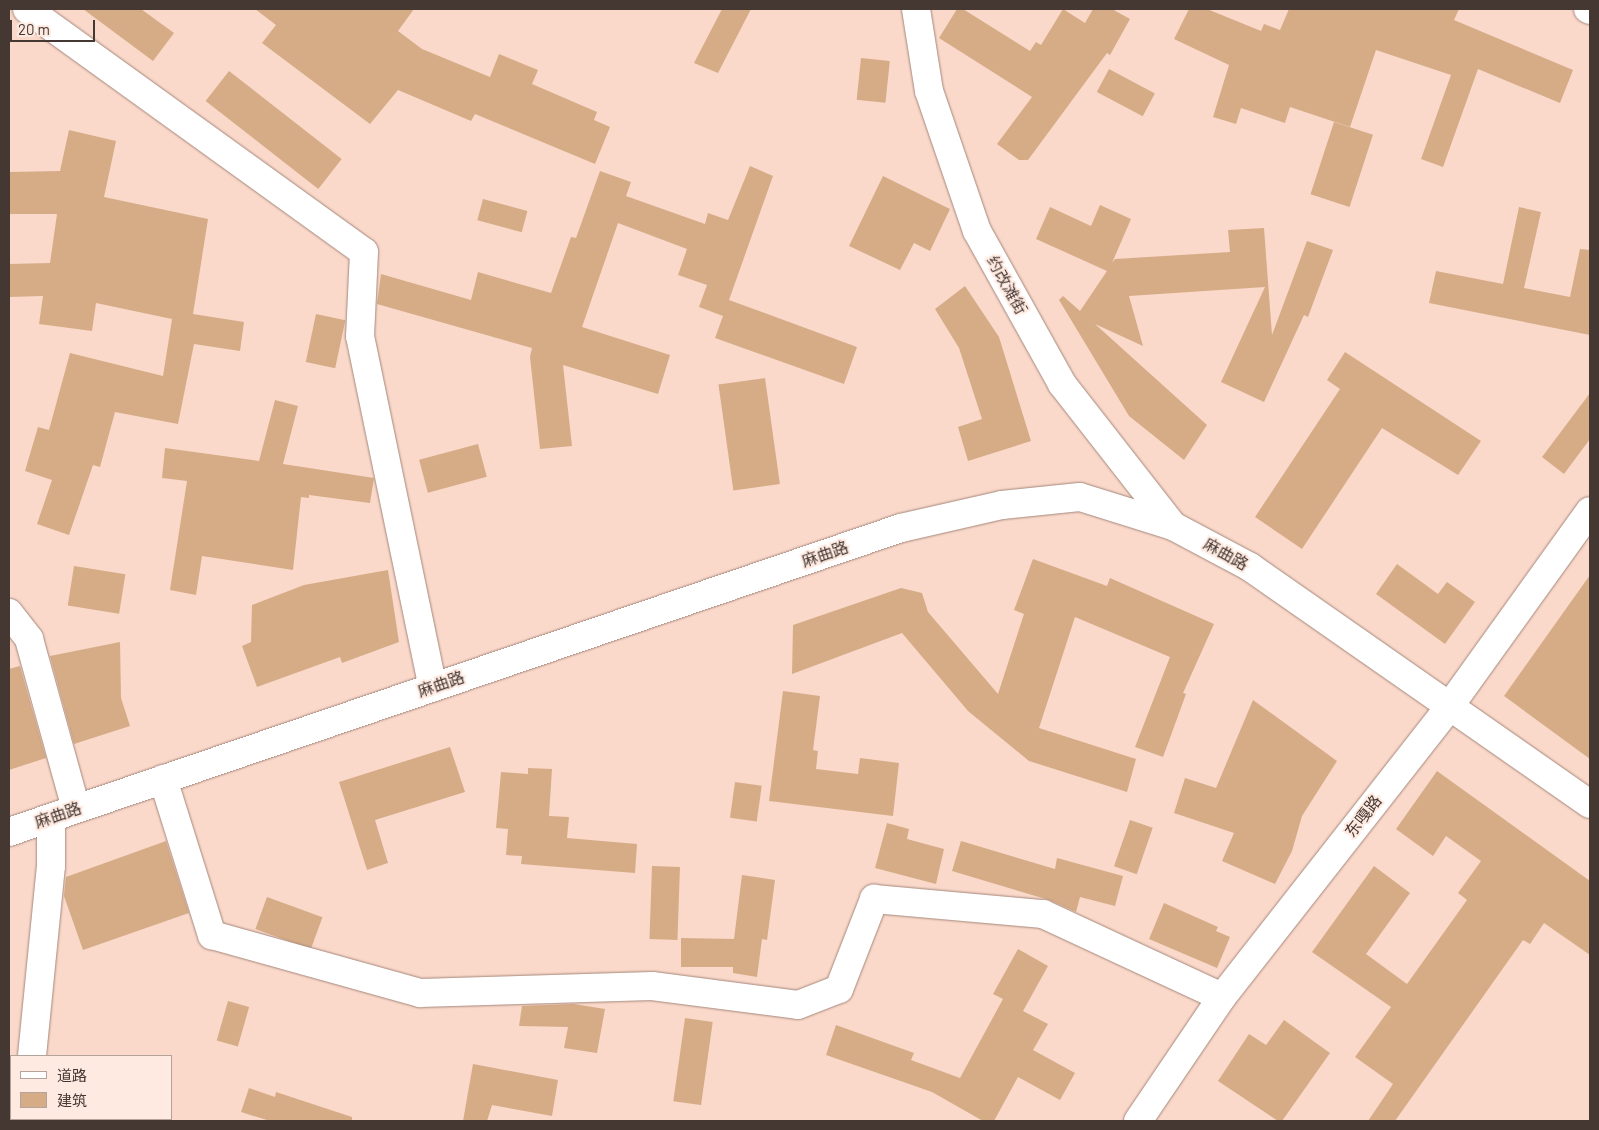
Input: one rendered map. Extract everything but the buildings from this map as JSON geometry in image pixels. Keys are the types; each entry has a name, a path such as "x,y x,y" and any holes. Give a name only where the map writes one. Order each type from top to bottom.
{"street":[{"path":"27,9 364,252 360,336 433,687"},
{"name":"约改滩街","path":"916,9 929,91 977,231 1062,384 1173,526"},
{"name":"麻曲路","path":"9,832 901,528 1002,505 1080,497 1173,526 1250,567 1590,804"},
{"name":"东嘎路","path":"1138,1121 1222,997 1449,707 1590,511"},
{"path":"9,613 29,639 76,808"},
{"path":"163,779 212,934 420,993 652,986 798,1005 839,990 874,899 1043,914 1222,997"},
{"path":"32,1055 51,866 51,818"}]}
